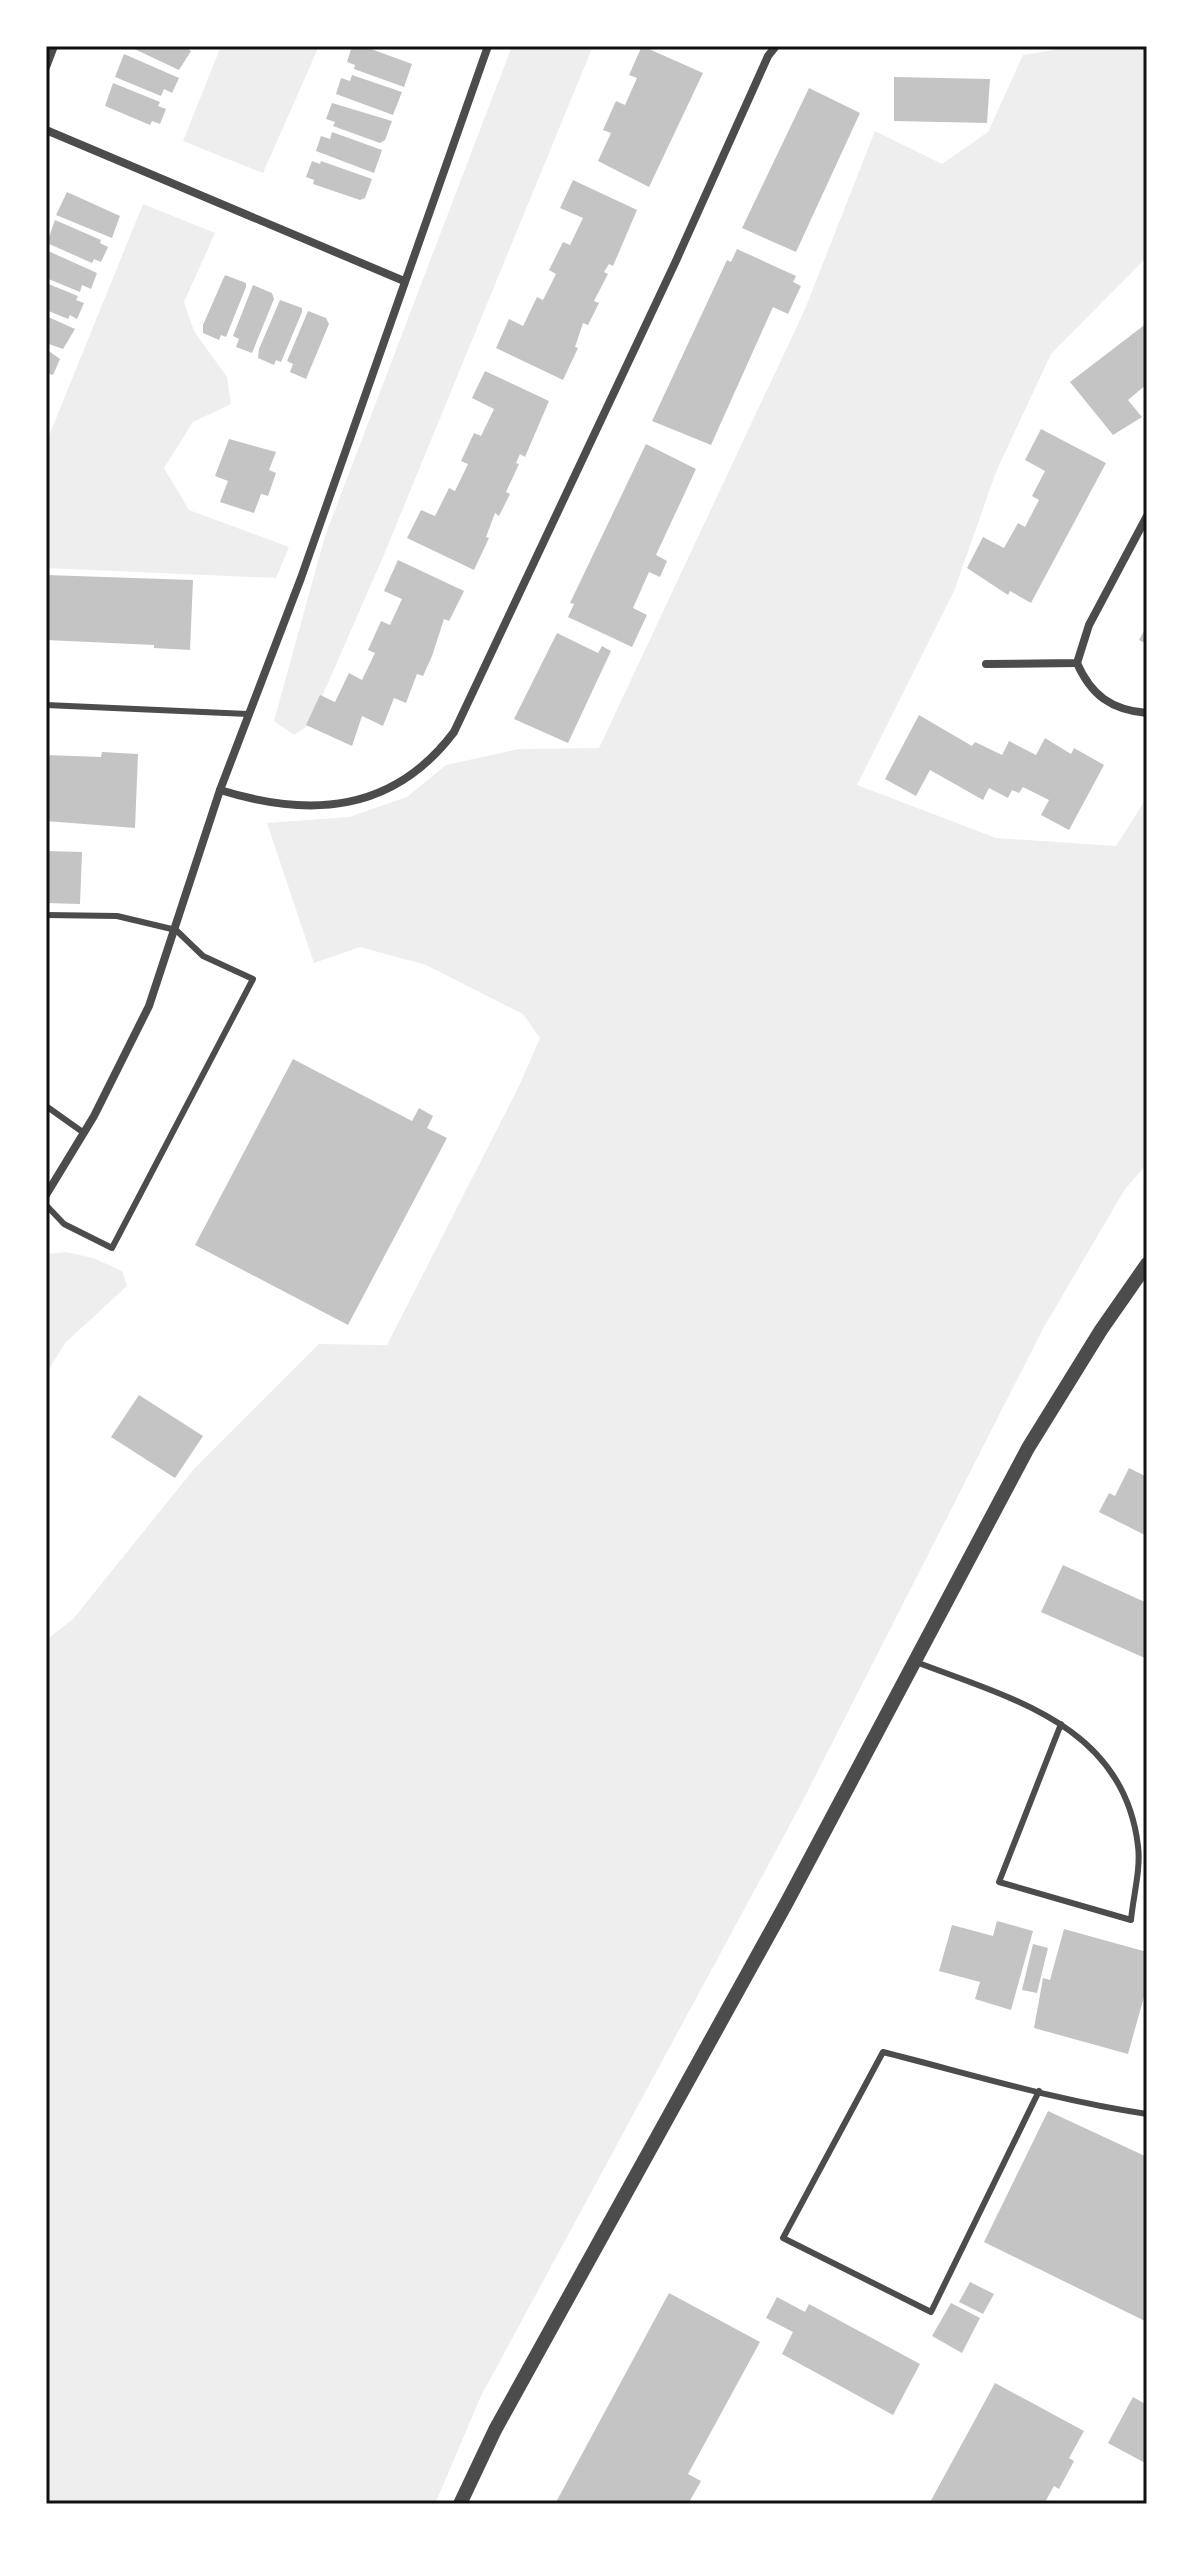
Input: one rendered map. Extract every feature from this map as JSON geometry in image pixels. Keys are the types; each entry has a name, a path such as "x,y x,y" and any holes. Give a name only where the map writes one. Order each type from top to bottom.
{"street":[{"path":"46,67 54,46"},
{"path":"46,1195 127,1056 176,930 220,790 301,578 488,46"},
{"path":"220,790 287,807 335,805 365,799 419,770 454,732 675,263 768,56 776,46"},
{"path":"46,130 404,281"},
{"path":"1147,516 1089,625 1077,663 1085,682 1101,699 1118,707 1147,713"},
{"path":"986,664 1077,663"},
{"path":"460,2504 495,2430 787,1902 1028,1448 1101,1330 1147,1264"}],"lane":[{"path":"46,705 248,714"},
{"path":"46,915 117,916 176,930 203,956 253,979 112,1248 64,1224 46,1205"},
{"path":"46,1106 84,1133"},
{"path":"913,1661 1021,1702 1061,1724 1099,1755 1124,1788 1138,1848 1131,1920 999,1882 1061,1724"},
{"path":"1039,2091 931,2312 783,2238 883,2052 1039,2091 1103,2108 1147,2114"}],"shaded area":[{"path":"221,46 319,46 263,173 183,141"},
{"path":"512,46 593,46 383,557 310,724 294,735 274,721 325,536"},
{"path":"1079,46 1147,46 1147,257 1051,354 996,472 954,591 857,785 996,838 1116,846 1147,797 1147,1164 1125,1189 1044,1327 799,1808 481,2396 435,2504 46,2504 46,1640 73,1619 194,1469 319,1344 387,1345 519,1086 540,1038 523,1014 426,965 360,947 314,963 267,823 349,817 407,797 446,765 519,749 599,748 805,309 875,131 942,164 988,132 1023,55"},
{"path":"143,204 215,233 184,302 194,331 227,377 231,404 193,422 164,468 189,510 289,547 276,578 46,568 46,443"},
{"path":"66,1252 93,1258 122,1271 127,1286 65,1343 46,1374 46,1254"}],"building":[{"path":"128,46 183,46 191,51 179,70"},
{"path":"352,46 361,49 363,46 412,64 404,87 354,69 355,65 347,62"},
{"path":"642,46 703,73 649,187 598,161 611,133 603,130 616,101 625,105 637,78 629,75"},
{"path":"124,54 179,78 172,93 164,89 161,96 115,77"},
{"path":"352,75 402,92 393,115 336,94 341,78 350,81"},
{"path":"894,77 990,79 987,123 894,121"},
{"path":"113,83 160,102 158,106 166,109 160,124 152,121 150,125 105,106"},
{"path":"809,88 860,113 796,252 742,228"},
{"path":"332,103 392,121 385,140 380,143 333,126 335,122 326,119"},
{"path":"332,132 382,150 374,173 316,151 321,136 330,139"},
{"path":"312,161 320,164 321,161 372,179 365,198 360,200 313,184 314,180 306,177"},
{"path":"573,180 637,210 613,266 609,264 604,272 608,274 594,301 599,303 588,325 583,323 575,347 578,348 563,380 496,348 509,319 523,326 537,297 543,300 556,274 549,270 563,242 570,245 583,218 560,208"},
{"path":"67,192 120,216 112,238 56,215"},
{"path":"55,220 101,240 100,243 108,247 101,262 94,259 92,263 47,243"},
{"path":"737,249 796,276 793,282 801,286 788,314 773,307 711,445 652,421 727,260 731,262"},
{"path":"46,250 97,273 91,289 82,285 80,292 46,278"},
{"path":"225,275 246,283 246,287 226,337 221,335 219,340 203,333 203,325"},
{"path":"46,283 78,296 76,300 84,303 77,319 70,315 68,319 46,310"},
{"path":"253,285 272,293 274,299 252,353 236,347 239,339 233,336"},
{"path":"280,300 302,308 302,312 281,362 276,360 274,365 258,358"},
{"path":"308,311 326,318 329,324 306,379 290,372 293,364 287,361"},
{"path":"46,316 75,329 63,349 46,343"},
{"path":"1147,323 1147,384 1128,400 1142,417 1113,435 1070,382"},
{"path":"46,349 60,359 53,375 46,373"},
{"path":"485,371 549,401 525,457 520,454 516,463 519,464 506,492 510,494 499,516 495,513 486,537 489,538 474,570 407,538 421,510 435,516 449,488 455,491 468,464 461,461 474,433 481,436 494,409 472,398"},
{"path":"1041,429 1106,463 1031,603 1010,591 1008,595 967,568 983,537 1004,548 1018,523 1025,527 1039,500 1032,496 1045,471 1025,460"},
{"path":"229,439 276,452 269,470 276,473 268,496 261,494 254,513 220,502 228,481 215,476"},
{"path":"646,444 696,469 656,555 667,561 660,577 649,572 633,608 647,615 632,647 568,617 574,604 570,603"},
{"path":"398,560 464,591 449,621 444,619 423,676 417,674 406,703 394,698 383,726 362,716 352,746 306,725 320,695 335,702 349,673 362,680 375,653 368,650 381,621 390,625 402,599 384,591"},
{"path":"46,575 193,580 190,650 154,648 154,645 46,640"},
{"path":"1147,625 1147,644 1139,640"},
{"path":"557,633 598,653 602,646 611,651 568,743 514,719"},
{"path":"919,715 972,746 975,742 1002,755 1009,741 1036,755 1045,738 1071,754 1074,748 1104,765 1069,830 1041,815 1049,800 1023,787 1019,793 1012,790 1008,798 989,788 983,800 930,770 916,796 885,779"},
{"path":"102,752 138,754 135,828 46,821 46,755 101,757"},
{"path":"46,851 82,852 80,904 46,903"},
{"path":"293,1059 412,1121 419,1108 433,1116 427,1128 447,1138 348,1325 195,1245"},
{"path":"139,1395 203,1436 175,1478 111,1437"},
{"path":"1129,1468 1147,1477 1147,1536 1099,1512 1109,1493 1115,1496"},
{"path":"1063,1565 1147,1603 1147,1659 1041,1612"},
{"path":"997,1921 1033,1931 1011,2010 975,1999 980,1982 939,1971 952,1925 993,1936"},
{"path":"1064,1929 1147,1952 1147,1986 1128,2054 1034,2028 1043,1978 1050,1980"},
{"path":"1033,1944 1048,1948 1037,1993 1022,1990"},
{"path":"1048,2111 1147,2157 1147,2322 984,2242"},
{"path":"970,2282 994,2294 983,2314 959,2302"},
{"path":"669,2293 760,2342 688,2474 701,2481 688,2504 555,2504"},
{"path":"777,2297 805,2312 809,2304 920,2364 893,2415 782,2354 793,2332 766,2318"},
{"path":"951,2303 980,2318 962,2353 932,2336"},
{"path":"995,2383 1084,2431 1069,2458 1074,2461 1059,2489 1054,2486 1044,2504 929,2504"},
{"path":"1133,2397 1147,2405 1147,2464 1108,2443"}]}
